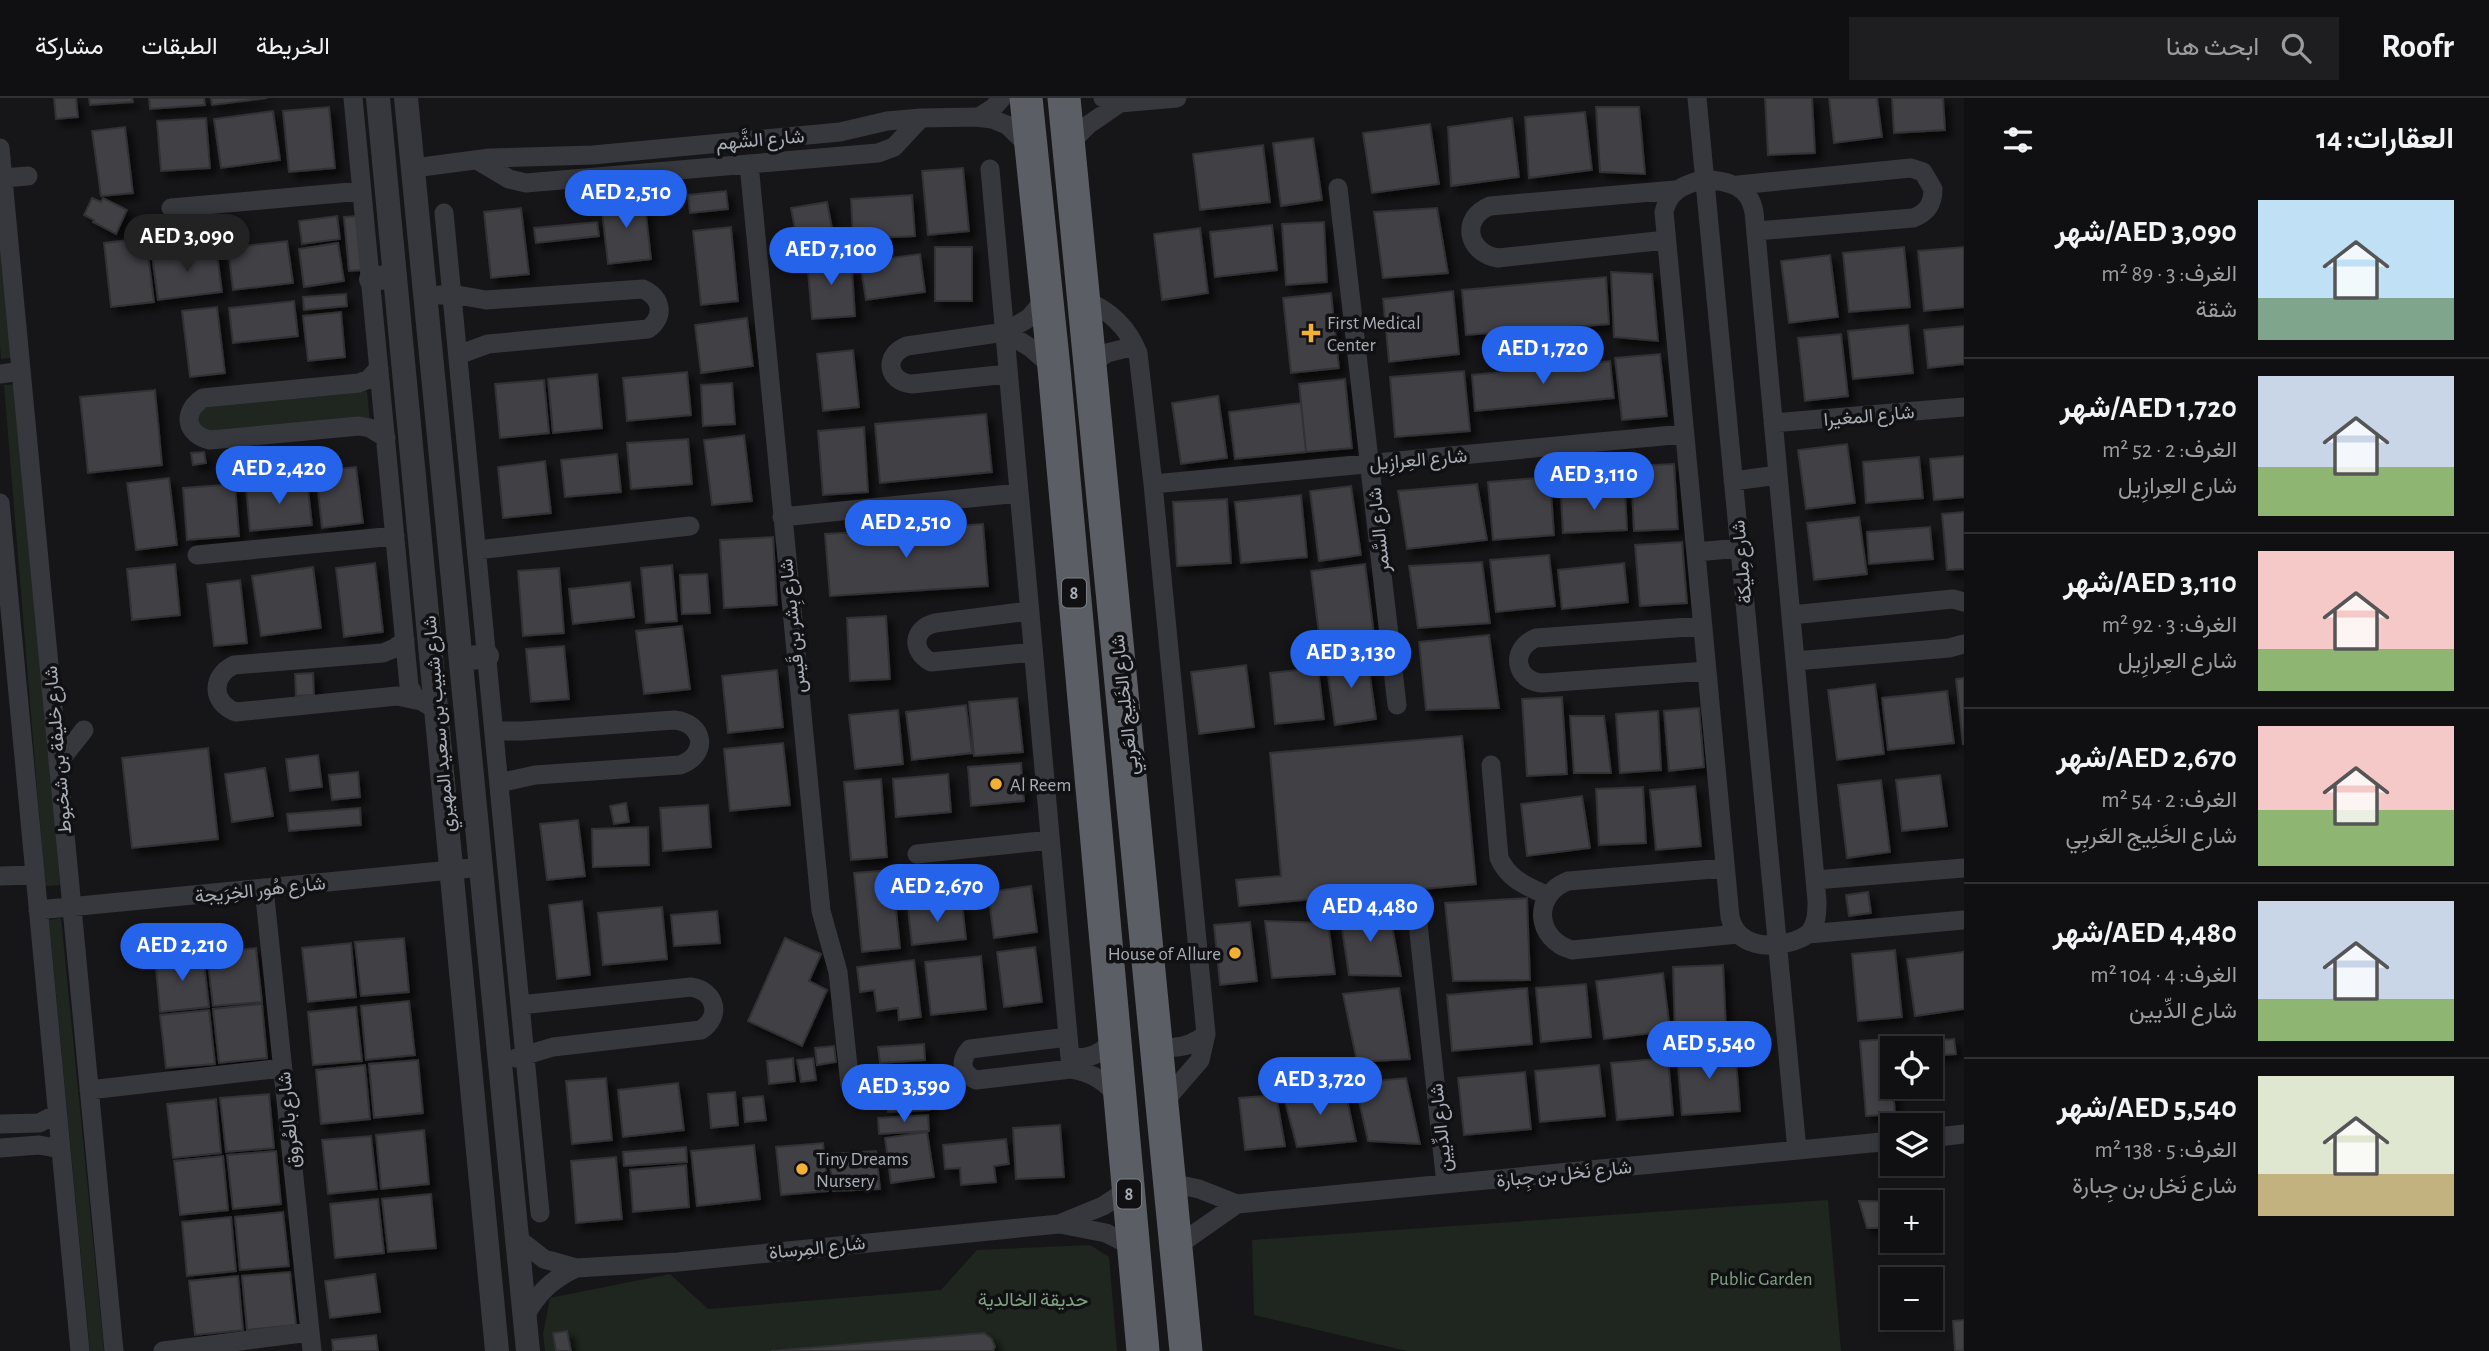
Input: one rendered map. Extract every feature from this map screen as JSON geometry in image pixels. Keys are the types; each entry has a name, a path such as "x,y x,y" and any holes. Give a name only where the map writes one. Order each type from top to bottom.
{"highway":[{"name":"شارع الخَلِيج العَربِي","path":"1026,98 1054,368 1143,1351"},
{"name":"شارع الخَلِيج العَربِي","path":"1065,98 1186,1351"}],"street":[{"path":"354,98 362,191 383,278 379,369 409,686 415,697 429,706"},
{"name":"شارع شبيب بن سعيد المهيري","path":"378,98 383,278 402,341 429,706 452,870 497,1351"},
{"name":"شارع شبيب بن سعيد المهيري","path":"406,98 528,1351"},
{"path":"979,117 1002,98"},
{"path":"1069,144 1112,101 1177,98"},
{"name":"شارع مِليكة","path":"1697,98 1797,1150"},
{"path":"414,168 477,160 507,166 515,181 526,183 878,153 890,150 921,118"},
{"name":"شارع الشَّهم","path":"507,166 584,156 833,133 887,121 921,118 992,119 1007,125 1031,148"},
{"path":"887,121 895,139 890,150"},
{"name":"شارع خليفة بن شخبوط","path":"0,148 114,1351"},
{"name":"شارع بِشر بن قَيس","path":"749,164 821,911 838,972 850,1085"},
{"path":"1666,240 1498,258 1482,253 1476,247 1471,232 1474,218 1490,206 1675,190 1704,179 1738,185 1910,168 1923,172 1933,189 1933,197 1926,211 1913,218 1756,231"},
{"path":"990,169 1070,1064"},
{"path":"3,178 29,176"},
{"path":"1738,185 1753,203 1756,231 1815,880 1817,913 1808,934"},
{"name":"شارع السَّمر","path":"1338,188 1397,705"},
{"path":"1675,190 1664,212 1666,240 1730,917 1738,934 1754,944 1778,946 1808,934 1964,920"},
{"path":"171,208 362,191"},
{"path":"444,213 540,1213"},
{"path":"426,296 452,294 480,300 643,289 651,293 660,307 660,316 648,330 488,344 458,355"},
{"path":"1008,374 904,384 896,379 891,363 893,355 907,346 1004,332 1028,318 1047,297"},
{"path":"1084,300 1111,315 1129,338 1141,368 1153,484 1206,1034 1200,1060 1162,1104"},
{"path":"1004,332 1031,348 1054,368"},
{"path":"402,341 430,337"},
{"path":"1091,364 1129,338"},
{"path":"379,369 369,379 359,383 203,398 190,412 189,422 192,431 200,438 209,440 359,426 370,428 386,438"},
{"path":"0,373 21,372"},
{"name":"شارع المغيرا","path":"1773,424 1964,407"},
{"name":"شارع العِرازِيل","path":"1153,484 1684,434"},
{"path":"1733,481 1778,475"},
{"path":"782,517 1019,493"},
{"name":"شارع خليفة بن شخبوط","path":"0,503 80,1351"},
{"path":"477,550 690,526"},
{"path":"197,555 395,536"},
{"path":"1696,552 1740,548"},
{"path":"1791,615 1953,599 1964,602"},
{"path":"1030,611 926,625 919,632 916,641 922,658 931,662 1033,652"},
{"path":"1703,626 1536,638 1520,651 1518,665 1530,681 1544,683 1707,671"},
{"name":"شارع شبيب بن سعيد المهيري","path":"405,640 383,653 234,665 219,676 216,694 227,709 236,712 397,696 429,706"},
{"path":"1795,662 1950,648 1964,644"},
{"path":"461,659 487,656"},
{"path":"494,731 674,720 693,726 700,745 690,762 680,765 535,775 499,783"},
{"path":"58,763 84,730"},
{"path":"1491,765 1499,858 1504,868 1519,883 1548,896"},
{"path":"917,854 1050,840"},
{"name":"شارع هُور الخِرَيجة","path":"38,910 482,867"},
{"path":"1726,868 1577,880 1560,884 1548,896 1542,912 1545,929 1556,943 1572,950 1738,934"},
{"path":"1815,880 1964,868"},
{"path":"0,876 35,875"},
{"name":"شارع بالعُروق","path":"264,888 311,1341"},
{"name":"شارع الدِّيين","path":"1416,905 1446,1184"},
{"path":"500,1060 526,1056 553,1047 701,1031 708,1026 715,1009 708,993 691,986 520,1005"},
{"path":"1157,1045 1183,1047 1206,1034"},
{"path":"1068,1037 978,1047 970,1049 962,1063 969,1077 976,1080 1070,1064 1096,1055 1107,1048 1115,1037"},
{"path":"1070,1064 1100,1078 1112,1088 1120,1101"},
{"path":"89,1090 282,1068"},
{"path":"0,1124 39,1123 57,1114"},
{"path":"1943,1136 1964,1134"},
{"name":"شارع نَخل بن جِبارة","path":"1171,1183 1199,1189 1237,1205 1880,1142"},
{"path":"0,1148 39,1145 61,1149"},
{"name":"شارع المِرساة","path":"1059,1224 1103,1206 1129,1189"},
{"name":"شارع نَخل بن جِبارة","path":"1177,1246 1237,1205"},
{"name":"شارع المِرساة","path":"525,1315 545,1286 559,1275 576,1268 678,1262 1059,1224 1099,1231 1134,1247"},
{"name":"شارع المِرساة","path":"517,1238 544,1259 576,1268"},
{"path":"163,1351 311,1341"}],"green space":[{"path":"0,207 15,357 1,359 0,345"},
{"path":"18,384 60,885 45,886 4,385"},
{"path":"367,391 370,423 203,440 195,407"},
{"path":"61,918 104,1351 90,1351 49,920"},
{"name":"Public Garden","path":"1828,1200 1841,1351 1407,1351 1254,1315 1252,1240"},
{"name":"حديقة الخالدية","path":"1090,1245 1109,1257 1117,1351 545,1351 543,1334 550,1298 670,1274 708,1309 941,1290 977,1250"}],"building":[{"path":"54,98 76,98 78,117 56,119"},
{"path":"89,98 132,98 133,102 90,105"},
{"path":"149,98 204,98 205,105 150,109"},
{"path":"211,98 267,98 212,105"},
{"path":"1765,98 1812,98 1815,153 1768,155"},
{"path":"1829,98 1877,98 1882,137 1834,143"},
{"path":"1892,98 1943,98 1945,130 1894,133"},
{"path":"329,107 335,168 289,172 283,111"},
{"path":"1596,107 1639,107 1645,174 1600,172"},
{"path":"273,111 280,160 221,168 214,119"},
{"path":"1585,112 1592,170 1529,178 1525,117"},
{"path":"206,118 210,168 161,171 157,121"},
{"path":"1512,118 1519,177 1451,186 1448,127"},
{"path":"1430,124 1439,184 1372,193 1363,133"},
{"path":"125,127 133,193 101,196 92,131"},
{"path":"1313,138 1322,200 1281,206 1273,143"},
{"path":"1263,145 1270,202 1200,210 1193,154"},
{"path":"963,168 969,231 928,235 922,171"},
{"path":"726,191 728,209 690,213 688,195"},
{"path":"912,195 915,236 853,239 851,199"},
{"path":"644,197 651,259 608,264 601,201"},
{"path":"92,198 101,202 103,198 127,210 116,234 84,215"},
{"path":"827,202 835,244 799,251 791,208"},
{"path":"521,208 529,274 491,278 484,212"},
{"path":"1437,208 1448,273 1383,278 1374,212"},
{"path":"337,216 340,239 302,244 299,221"},
{"path":"357,216 363,270 349,271 344,217"},
{"path":"597,222 599,236 536,243 534,228"},
{"path":"1324,222 1327,282 1286,285 1282,224"},
{"path":"1272,225 1277,270 1215,277 1210,232"},
{"path":"731,227 738,301 701,305 693,231"},
{"path":"1200,228 1208,293 1162,300 1154,234"},
{"path":"146,238 154,302 111,307 104,243"},
{"path":"287,241 293,283 233,290 228,248"},
{"path":"338,243 344,281 304,287 299,249"},
{"path":"216,247 222,292 158,300 152,255"},
{"path":"935,247 972,247 972,301 935,301"},
{"path":"1904,247 1910,307 1849,312 1843,253"},
{"path":"1964,247 1964,307 1924,311 1918,251"},
{"path":"920,254 925,292 866,300 860,262"},
{"path":"1830,255 1838,317 1789,323 1781,261"},
{"path":"851,256 855,316 812,319 807,259"},
{"path":"1611,272 1652,274 1658,341 1614,337"},
{"path":"1606,277 1609,324 1466,335 1462,290"},
{"path":"1453,291 1459,354 1389,362 1383,299"},
{"name":"First Medical Center","path":"1331,293 1339,368 1291,373 1283,298"},
{"path":"346,294 347,306 304,310 303,297"},
{"path":"294,301 298,336 233,343 229,308"},
{"path":"217,307 225,373 190,377 182,311"},
{"path":"341,312 345,357 308,361 303,316"},
{"path":"747,318 753,366 701,373 695,325"},
{"path":"1908,325 1913,373 1853,379 1848,331"},
{"path":"1964,326 1964,364 1928,368 1924,330"},
{"path":"1841,334 1848,396 1805,401 1798,338"},
{"path":"853,350 859,407 823,411 817,354"},
{"path":"1660,354 1667,416 1622,420 1615,358"},
{"path":"1610,361 1614,398 1475,411 1472,375"},
{"path":"1464,371 1470,431 1395,437 1390,377"},
{"path":"687,372 691,415 627,421 623,378"},
{"path":"597,374 602,428 553,433 548,379"},
{"path":"1345,379 1352,448 1306,452 1299,384"},
{"path":"544,380 549,433 500,438 495,384"},
{"path":"732,383 735,424 703,426 701,385"},
{"path":"155,390 162,465 88,473 80,397"},
{"path":"1218,396 1227,458 1181,464 1172,403"},
{"path":"1301,403 1306,452 1235,459 1229,412"},
{"path":"986,414 992,472 880,483 875,424"},
{"path":"864,427 868,492 823,495 818,431"},
{"path":"744,435 752,501 712,505 704,440"},
{"path":"688,439 692,484 631,489 627,443"},
{"path":"1847,444 1855,503 1806,509 1798,450"},
{"path":"204,452 206,463 193,465 191,453"},
{"path":"617,454 621,492 565,497 561,460"},
{"path":"1964,456 1964,497 1934,500 1930,459"},
{"path":"1919,457 1923,498 1866,503 1863,462"},
{"path":"545,461 551,513 503,518 498,467"},
{"path":"1674,464 1678,529 1634,531 1631,466"},
{"path":"356,467 363,523 322,528 316,471"},
{"path":"1550,477 1554,535 1493,540 1488,482"},
{"path":"169,478 177,545 136,550 127,483"},
{"path":"307,480 312,525 250,531 246,486"},
{"path":"235,484 239,536 187,540 183,488"},
{"path":"1477,484 1487,540 1407,549 1398,491"},
{"path":"1351,486 1361,555 1319,561 1310,491"},
{"path":"1625,492 1627,530 1563,533 1561,495"},
{"path":"1301,495 1307,557 1241,563 1235,502"},
{"path":"1227,499 1231,563 1177,566 1173,502"},
{"path":"1964,512 1964,569 1947,570 1942,514"},
{"path":"1859,517 1867,574 1814,580 1807,523"},
{"path":"983,524 988,586 830,596 825,534"},
{"path":"1930,527 1933,559 1869,564 1867,532"},
{"path":"773,537 777,605 724,608 720,540"},
{"path":"1682,542 1687,603 1640,606 1635,545"},
{"path":"1549,555 1555,606 1496,612 1490,560"},
{"path":"1482,562 1490,623 1418,628 1409,566"},
{"path":"375,563 383,632 344,637 336,568"},
{"path":"1624,563 1628,602 1562,609 1558,570"},
{"path":"175,564 180,615 132,620 127,569"},
{"path":"1365,564 1374,635 1320,642 1311,571"},
{"path":"672,565 677,621 646,623 641,568"},
{"path":"313,567 321,628 261,636 252,576"},
{"path":"559,568 564,633 523,636 518,571"},
{"path":"707,574 710,613 682,614 680,575"},
{"path":"240,580 247,643 214,646 207,584"},
{"path":"630,582 634,617 573,624 569,589"},
{"path":"886,616 890,679 850,681 847,618"},
{"path":"682,626 690,689 644,694 636,631"},
{"path":"1489,635 1499,708 1426,710 1419,642"},
{"path":"564,646 569,699 531,702 526,649"},
{"path":"1367,656 1376,719 1335,725 1326,661"},
{"path":"1246,665 1254,727 1199,734 1191,672"},
{"path":"1318,668 1324,719 1275,724 1270,673"},
{"path":"777,670 783,727 728,733 722,676"},
{"path":"313,673 314,695 296,696 295,674"},
{"path":"1964,678 1964,744 1963,744 1956,679"},
{"path":"1875,684 1884,754 1837,760 1828,690"},
{"path":"1947,691 1954,743 1888,750 1882,698"},
{"path":"1562,697 1567,774 1527,776 1522,699"},
{"path":"1017,698 1023,752 974,756 969,702"},
{"path":"966,705 972,753 912,760 906,712"},
{"path":"1699,708 1704,767 1669,771 1664,711"},
{"path":"898,710 903,764 855,769 849,715"},
{"path":"1658,711 1661,770 1620,773 1616,714"},
{"path":"1570,716 1604,716 1611,773 1574,773"},
{"path":"1462,736 1476,884 1239,906 1236,880 1281,876 1270,753"},
{"path":"783,743 790,805 730,811 724,749"},
{"path":"208,748 218,839 132,848 122,758"},
{"path":"318,755 322,787 290,791 286,759"},
{"name":"Al Reem","path":"1021,763 1024,801 971,806 968,767"},
{"path":"265,768 273,816 232,822 225,774"},
{"path":"358,772 360,797 332,800 329,775"},
{"path":"948,774 951,812 896,817 893,779"},
{"path":"1940,775 1947,826 1902,831 1896,780"},
{"path":"881,779 887,857 851,860 844,782"},
{"path":"1881,780 1890,852 1847,858 1838,785"},
{"path":"1695,786 1701,846 1656,850 1650,790"},
{"path":"1643,787 1646,843 1599,845 1596,789"},
{"path":"1582,796 1590,848 1527,856 1521,804"},
{"path":"626,803 629,822 614,824 610,806"},
{"path":"708,805 711,847 663,851 660,808"},
{"path":"360,808 361,825 289,831 287,814"},
{"path":"578,820 585,876 547,880 540,824"},
{"path":"648,827 649,865 593,867 592,829"},
{"path":"892,870 900,948 862,952 854,873"},
{"path":"1031,886 1037,932 994,938 988,892"},
{"path":"1868,892 1871,913 1849,916 1846,895"},
{"path":"1527,898 1530,980 1453,981 1445,903"},
{"path":"582,901 590,975 557,979 549,905"},
{"path":"962,903 966,939 912,945 908,908"},
{"path":"662,907 667,959 603,965 598,913"},
{"path":"1389,909 1401,976 1349,975 1340,915"},
{"path":"717,911 720,943 674,946 671,915"},
{"path":"1265,921 1328,923 1335,974 1272,978"},
{"name":"House of Allure","path":"1250,922 1257,981 1220,985 1214,925"},
{"path":"404,938 409,992 361,996 355,942"},
{"path":"785,938 821,954 809,981 827,990 802,1046 748,1021"},
{"path":"351,943 356,997 308,1002 302,948"},
{"path":"1035,947 1042,1002 1004,1007 997,952"},
{"path":"256,948 262,1002 213,1006 207,953"},
{"path":"1895,950 1902,1017 1858,1021 1852,954"},
{"path":"1964,952 1964,1009 1915,1016 1907,959"},
{"path":"203,954 209,1007 160,1012 155,958"},
{"path":"981,956 986,1009 931,1015 925,962"},
{"path":"914,960 921,1017 899,1020 898,1008 877,1011 874,990 860,992 857,967"},
{"path":"1723,965 1726,1029 1675,1031 1673,967"},
{"path":"1663,973 1670,1031 1604,1039 1596,981"},
{"path":"1586,984 1591,1037 1541,1042 1536,988"},
{"path":"1399,988 1410,1059 1357,1062 1343,994"},
{"path":"1527,988 1532,1044 1452,1051 1447,995"},
{"path":"409,1001 415,1055 366,1060 361,1006"},
{"path":"262,1004 267,1058 219,1063 213,1009"},
{"path":"356,1007 362,1061 313,1065 308,1012"},
{"path":"209,1010 215,1064 166,1068 160,1015"},
{"path":"1954,1039 1956,1054 1943,1055 1943,1040"},
{"path":"1880,1040 1880,1099 1894,1099 1895,1113 1866,1116 1860,1041"},
{"path":"924,1044 925,1060 880,1063 878,1047"},
{"path":"834,1046 836,1062 817,1065 815,1048"},
{"path":"1735,1047 1740,1111 1682,1115 1677,1052"},
{"path":"793,1058 795,1081 769,1084 767,1061"},
{"path":"813,1058 816,1080 801,1082 797,1060"},
{"path":"1668,1058 1673,1115 1617,1120 1611,1063"},
{"path":"418,1060 423,1113 374,1118 369,1064"},
{"path":"365,1065 370,1119 321,1124 316,1070"},
{"path":"928,1065 930,1110 888,1112 886,1067"},
{"path":"1599,1065 1605,1116 1540,1122 1535,1071"},
{"path":"1525,1072 1531,1129 1464,1135 1458,1078"},
{"path":"606,1078 612,1140 572,1144 566,1081"},
{"path":"1406,1078 1420,1144 1368,1141 1355,1083"},
{"path":"678,1083 684,1130 623,1137 618,1090"},
{"path":"1344,1086 1356,1141 1297,1147 1283,1093"},
{"path":"735,1092 738,1125 711,1128 708,1094"},
{"path":"269,1094 274,1148 226,1152 220,1098"},
{"path":"1276,1095 1285,1146 1245,1150 1239,1098"},
{"path":"763,1096 766,1120 745,1122 743,1098"},
{"path":"216,1099 221,1153 173,1158 167,1104"},
{"path":"928,1115 929,1131 879,1134 878,1118"},
{"path":"1060,1125 1064,1177 1016,1179 1013,1128"},
{"path":"424,1130 429,1184 381,1189 376,1135"},
{"path":"927,1132 934,1177 891,1183 885,1138"},
{"path":"371,1136 377,1189 328,1194 322,1140"},
{"path":"1006,1139 1009,1164 994,1166 996,1182 961,1185 960,1168 945,1169 943,1145"},
{"name":"Tiny Dreams Nursery","path":"823,1143 828,1191 781,1195 776,1147"},
{"path":"754,1145 760,1199 697,1206 691,1151"},
{"path":"686,1147 687,1162 624,1166 623,1152"},
{"path":"276,1151 281,1204 233,1209 227,1155"},
{"path":"876,1151 880,1189 833,1191 829,1154"},
{"path":"223,1156 228,1210 180,1215 174,1161"},
{"path":"616,1157 622,1219 576,1223 571,1161"},
{"path":"686,1165 689,1207 633,1212 630,1170"},
{"path":"431,1194 436,1248 388,1252 382,1199"},
{"path":"378,1199 384,1253 335,1258 330,1204"},
{"path":"1859,1201 1880,1201 1880,1228 1867,1228"},
{"path":"283,1212 289,1266 240,1270 235,1217"},
{"path":"231,1217 236,1271 187,1276 182,1222"},
{"path":"290,1272 296,1325 247,1330 242,1276"},
{"path":"375,1274 380,1312 330,1318 325,1281"},
{"path":"238,1276 243,1330 195,1335 189,1281"},
{"path":"1964,1320 1964,1351 1955,1351 1953,1321"},
{"path":"567,1331 571,1351 556,1351 553,1333"},
{"path":"984,1333 992,1339 995,1347 993,1351 771,1351"},
{"path":"376,1335 378,1351 333,1351 332,1340"}],"place":[{"name":"First Medical Center","path":"1311,333"},
{"name":"Al Reem","path":"996,784"},
{"name":"House of Allure","path":"1235,953"},
{"name":"Tiny Dreams Nursery","path":"802,1169"}]}
